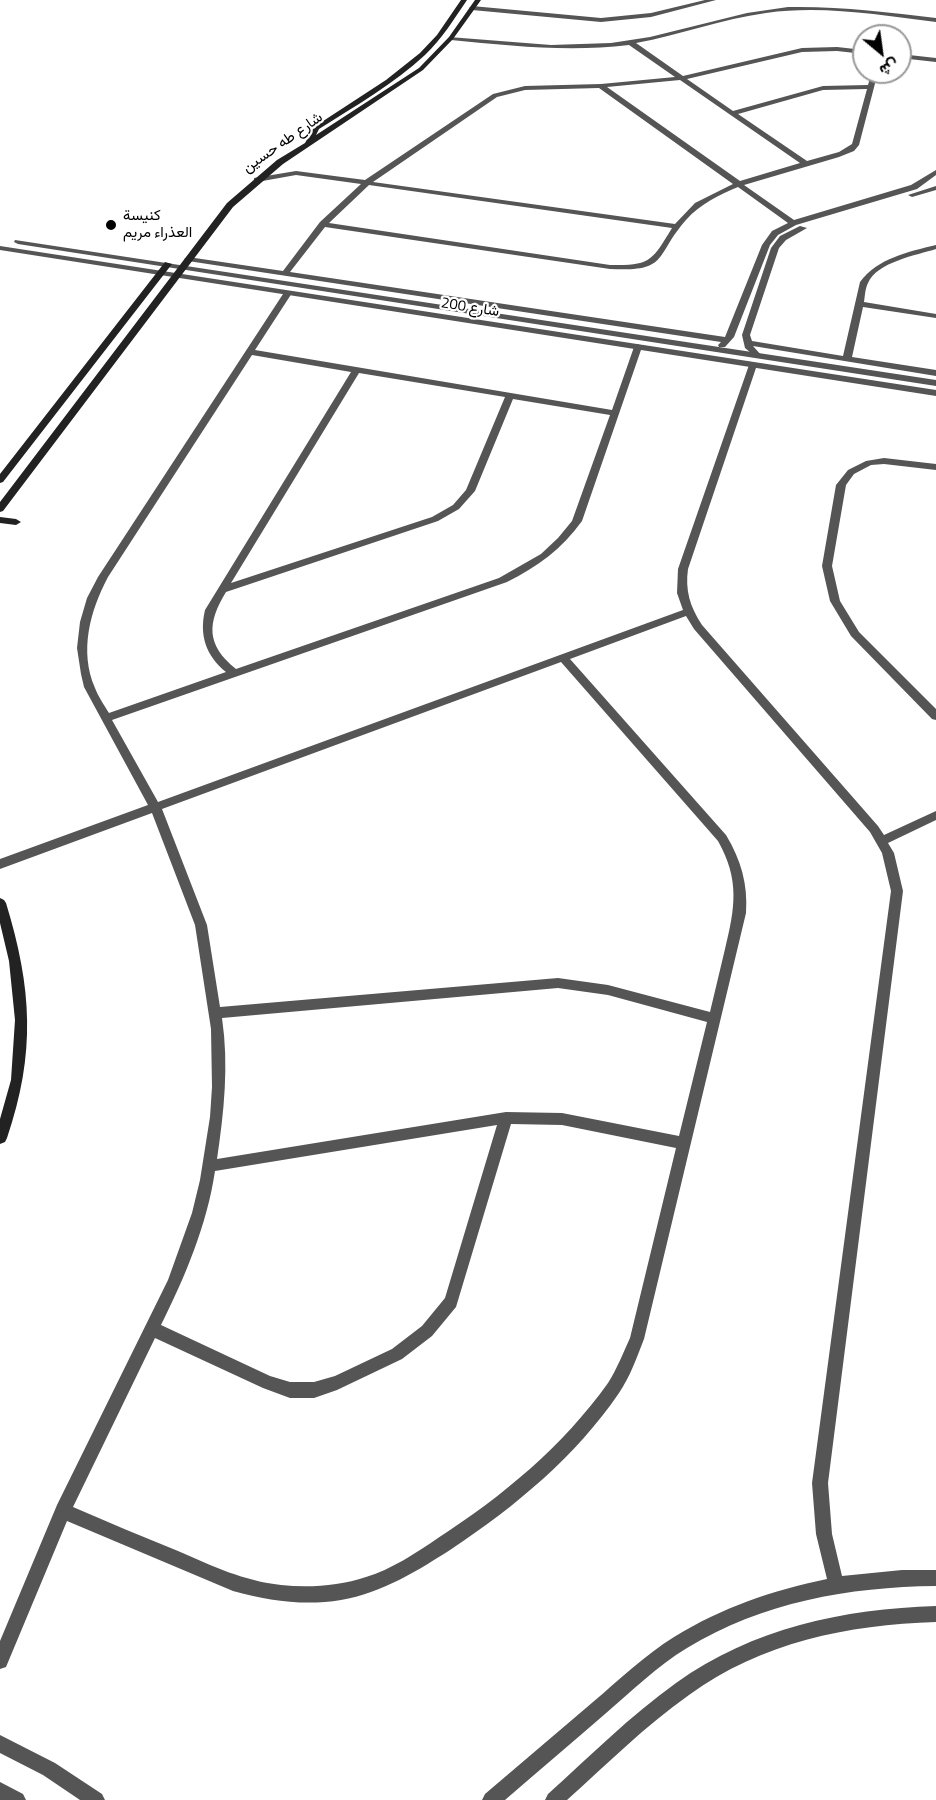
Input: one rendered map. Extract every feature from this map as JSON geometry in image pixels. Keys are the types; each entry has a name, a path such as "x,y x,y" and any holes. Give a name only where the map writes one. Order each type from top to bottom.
{"main road":[{"name":"شارع طه حسين","path":"307,145 316,128 412,63 439,36 464,0"},
{"name":"شارع طه حسين","path":"0,509 218,218 257,180 283,160 412,75 436,55 478,0"},
{"path":"0,480 168,264"},
{"path":"0,520 16,522"},
{"path":"0,903 18,965 23,1038 19,1073 0,1138"}],"street":[{"path":"472,8 601,20 651,15 713,0"},
{"path":"451,38 567,47 631,43 748,15 784,10 842,9 936,20"},
{"path":"631,43 806,164"},
{"path":"285,273 323,224 368,182 495,95 525,88 601,86 682,78 802,50 852,51"},
{"path":"912,57 936,60"},
{"path":"323,224 621,269 643,266 659,258 675,226 708,198 740,185 846,152 855,145 872,84"},
{"path":"601,86 793,223"},
{"path":"732,113 823,88 871,87"},
{"path":"283,160 287,167 296,173"},
{"path":"715,349 727,340 769,239 775,233 793,223 914,187 936,172"},
{"path":"257,180 296,173 675,226"},
{"path":"837,1584 827,1557 822,1531 820,1483 897,904 892,866 882,841 866,817 698,627 688,612 681,587 683,569 755,360 746,335 775,248 783,238 805,227 936,188"},
{"name":"شارع 200","path":"0,239 168,264 185,262 715,349 755,360 936,393"},
{"path":"847,359 864,282 874,269 936,247"},
{"name":"شارع 200","path":"0,248 638,347 936,383"},
{"path":"185,262 285,273 727,340"},
{"path":"0,1661 63,1511 123,1384 153,1329 188,1247 210,1166 219,1087 215,1013 201,925 155,807 90,687 83,661 84,628 92,598 103,576 288,292"},
{"path":"860,304 936,316"},
{"path":"747,343 936,373"},
{"path":"106,718 503,580 538,561 563,540 577,521 638,347"},
{"path":"249,352 615,413"},
{"path":"234,673 215,656 207,633 210,610 356,370"},
{"path":"222,590 450,512 470,491 510,395"},
{"path":"936,467 884,461 869,464 851,472 841,485 827,555 831,589 847,623 864,645 936,716"},
{"path":"0,864 688,612"},
{"path":"63,1511 233,1584 274,1594 317,1595 349,1590 378,1581 413,1564 461,1533 519,1489 571,1440 614,1386 637,1339 740,913 741,890 735,863 713,827 563,658"},
{"path":"923,704 936,700"},
{"path":"882,841 936,815"},
{"path":"215,1013 558,983 592,987 714,1019"},
{"path":"210,1166 506,1118 562,1119 684,1143"},
{"path":"153,1329 268,1383 290,1390 314,1390 337,1383 397,1354 427,1331 451,1302 506,1118"},
{"path":"491,1800 644,1669 717,1622 756,1605 796,1592 837,1584 902,1578 936,1578"},
{"path":"554,1800 666,1701 699,1677 734,1657 771,1640 808,1628 909,1614 936,1614"},
{"path":"0,1744 49,1769 96,1800"},
{"path":"0,1791 17,1800"}],"place":[{"name":"كنيسة العذراء مريم","path":"111,225"}]}
